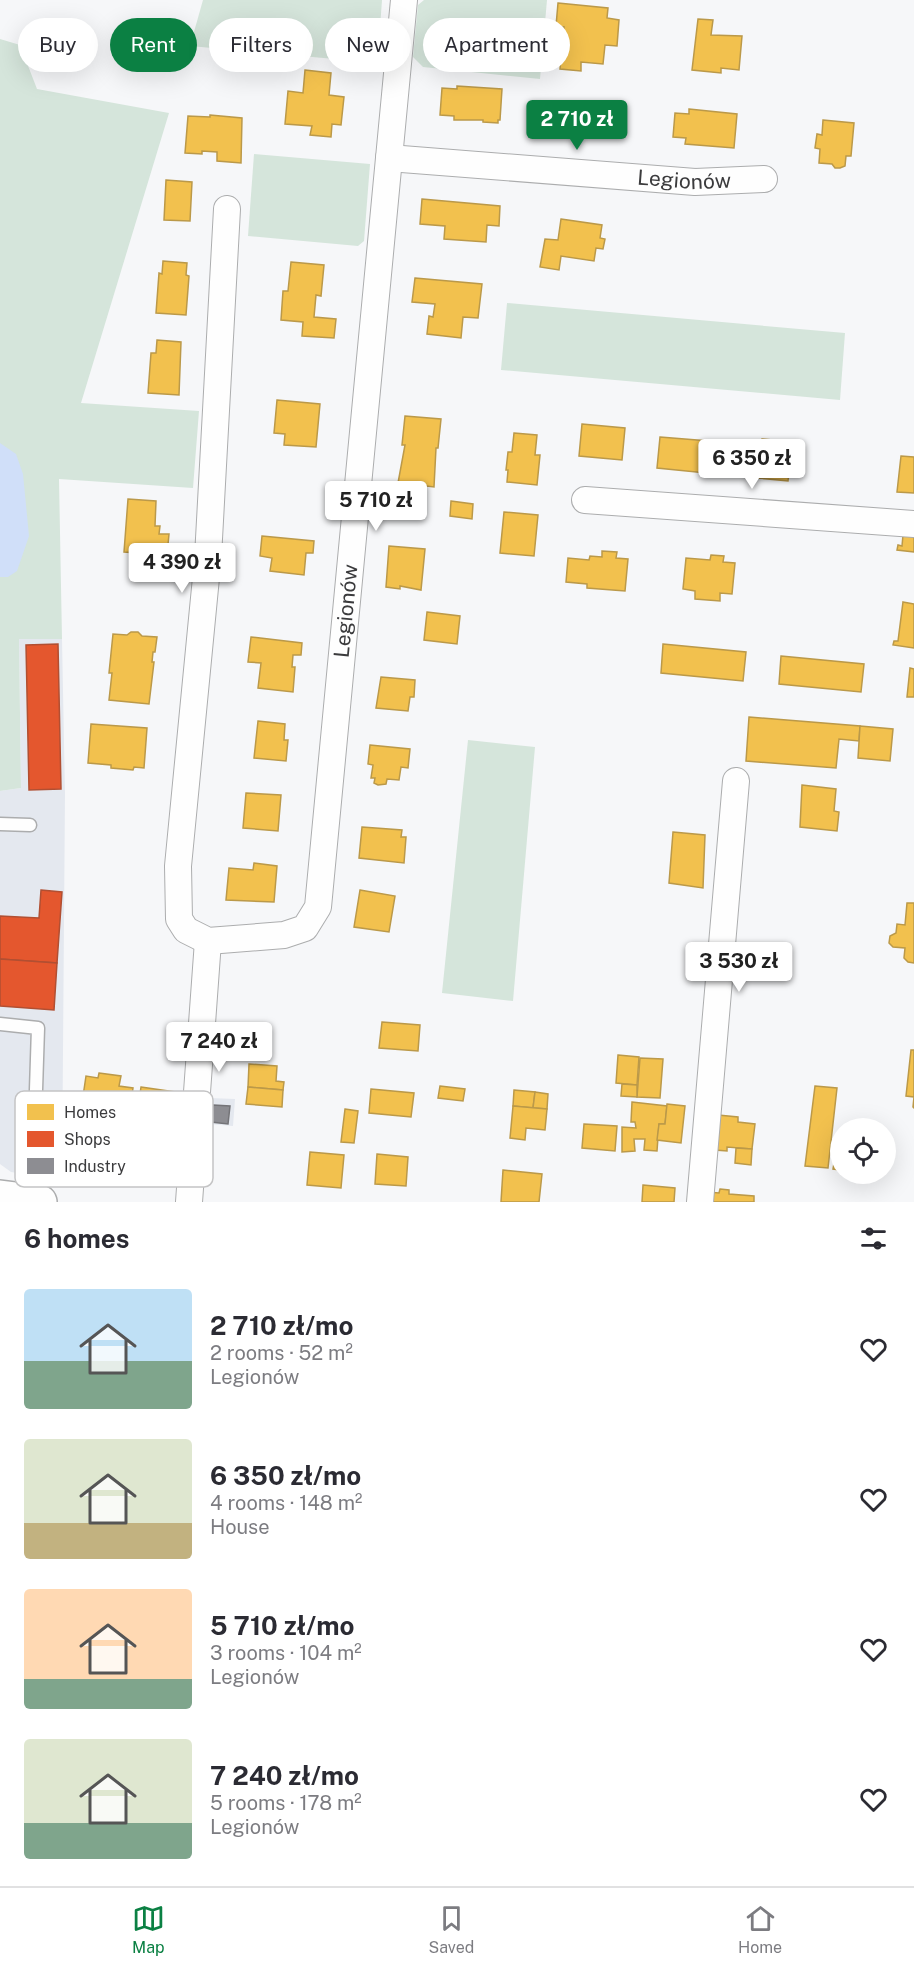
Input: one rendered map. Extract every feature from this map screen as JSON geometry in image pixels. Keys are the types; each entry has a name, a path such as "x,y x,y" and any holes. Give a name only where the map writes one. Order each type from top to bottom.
{"street":[{"name":"Legionów","path":"208,941 284,935 305,928 318,907 404,0"},
{"name":"Legionów","path":"390,158 695,182 764,179"},
{"path":"197,1091 208,941 186,930 179,919 178,866 208,556 227,209"},
{"path":"585,500 914,524"},
{"path":"700,1202 736,781"},
{"path":"189,1202 190,1187"}],"lane":[{"path":"0,824 30,825"},
{"path":"0,1024 38,1028 36,1091"},
{"path":"22,1200 30,1187"}],"shaded area":[{"path":"203,0 382,0 381,18 325,18 325,58 313,57 313,18 209,18 209,48 197,47 197,21"},
{"path":"424,0 547,0 545,18 423,18 423,67 413,57 418,5"},
{"path":"0,39 18,44 18,72 30,72 37,89 169,113 81,403 199,411 193,488 59,479 62,639 19,639 21,788 0,791"},
{"path":"472,72 541,72 540,79"},
{"path":"254,154 370,164 364,241 358,246 248,236"},
{"path":"507,303 845,333 840,400 501,370"},
{"path":"19,639 62,639 65,793 63,1091 15,1091 15,1173 0,1164 0,791 21,788"},
{"path":"468,740 535,747 513,1001 442,993"},
{"path":"213,1098 235,1099 233,1126 213,1124"}],"water":[{"path":"0,443 16,454 23,474 29,536 17,571 8,577 0,577"}],"building: Homes":[{"path":"558,3 608,8 607,18 619,20 617,46 605,45 603,64 581,62 581,71 570,70 570,18 557,18"},
{"path":"698,19 713,20 711,35 742,36 739,70 721,68 721,73 692,70"},
{"path":"305,72 331,73 329,95 344,97 341,125 332,124 331,137 310,135 312,126 285,124 288,91 303,93"},
{"path":"457,86 502,89 498,123 483,122 483,120 454,120 454,116 440,115 442,88 457,89"},
{"path":"689,109 737,114 734,148 685,144 686,138 673,137 675,113 689,114"},
{"path":"210,115 242,118 241,163 217,161 217,152 185,153 188,116 210,117"},
{"path":"823,120 854,123 851,156 846,156 845,166 835,168 832,164 819,163 820,149 815,148 817,134 822,135"},
{"path":"166,180 192,182 190,221 164,220"},
{"path":"422,199 500,206 499,226 487,225 486,242 444,239 445,226 420,224"},
{"path":"561,219 602,225 600,238 605,239 603,249 596,248 594,261 561,256 559,270 540,267 545,239 558,240"},
{"path":"163,261 187,263 186,275 189,276 186,315 156,313 159,273 162,274"},
{"path":"291,262 324,265 321,296 316,295 314,317 336,319 334,338 302,336 303,322 281,320 283,291 288,291"},
{"path":"415,278 482,284 478,318 463,317 461,338 427,334 429,316 433,317 435,304 412,302"},
{"path":"157,340 181,342 179,395 148,393 151,353 156,353"},
{"path":"277,400 320,404 316,447 284,445 285,434 274,433"},
{"path":"405,416 441,419 438,448 436,448 434,487 418,485 413,489 407,489 398,483 405,445 402,445"},
{"path":"582,424 625,428 622,460 579,456"},
{"path":"514,433 537,435 535,455 540,455 537,485 507,482 508,452 512,452"},
{"path":"660,437 709,441 706,473 657,468"},
{"path":"762,439 784,441 783,452 796,453 795,464 790,464 788,481 758,478 758,473 736,471 738,448 760,450"},
{"path":"901,456 914,457 914,493 897,492"},
{"path":"128,499 156,501 155,526 160,526 159,534 169,534 167,555 124,552"},
{"path":"451,501 473,504 472,519 450,516"},
{"path":"504,512 538,515 534,556 500,553"},
{"path":"903,535 914,536 914,552 897,550 898,545 902,546"},
{"path":"262,536 314,541 313,553 306,553 304,575 270,571 272,558 260,556"},
{"path":"389,546 425,549 421,590 400,586 400,589 386,587"},
{"path":"602,551 617,552 616,558 628,559 625,591 587,588 587,584 566,582 568,558 589,560 590,556 602,557"},
{"path":"711,555 724,556 723,562 735,563 732,594 720,593 720,601 695,599 695,591 683,589 686,558 710,560"},
{"path":"903,602 914,604 914,648 893,645 894,641 898,641"},
{"path":"427,612 460,616 457,644 424,640"},
{"path":"131,632 138,632 142,636 157,637 155,652 153,652 149,704 109,700 113,634 127,635"},
{"path":"251,637 302,643 301,655 293,655 292,667 295,667 293,692 258,688 261,663 248,662"},
{"path":"663,644 746,652 743,681 661,673"},
{"path":"781,656 864,664 861,692 779,684"},
{"path":"910,668 914,669 914,697 907,697"},
{"path":"381,677 415,680 414,697 410,697 408,711 376,708"},
{"path":"749,717 860,726 859,741 839,739 836,768 746,761"},
{"path":"258,721 285,724 284,740 288,740 286,761 254,758"},
{"path":"91,724 147,728 144,768 134,767 133,770 88,763"},
{"path":"860,726 893,729 890,761 858,758"},
{"path":"370,745 410,749 408,768 401,767 399,780 387,779 386,784 378,785 374,783 375,778 371,778 373,765 368,764"},
{"path":"802,785 836,789 834,811 839,812 837,831 800,827"},
{"path":"246,793 281,795 278,831 243,828"},
{"path":"362,827 402,830 401,837 406,837 404,863 359,858"},
{"path":"673,832 705,835 703,888 669,883"},
{"path":"254,863 277,866 274,902 226,900 229,868 253,870"},
{"path":"360,890 395,896 389,932 354,927"},
{"path":"907,903 914,903 914,963 904,958 905,948 893,947 889,943 890,936 896,933 897,924 905,925"},
{"path":"382,1022 420,1025 418,1051 379,1048"},
{"path":"911,1050 914,1050 914,1097 906,1096"},
{"path":"618,1055 639,1057 637,1085 616,1083"},
{"path":"640,1058 663,1059 660,1098 637,1097"},
{"path":"249,1064 277,1066 276,1081 284,1082 283,1090 248,1087"},
{"path":"99,1073 121,1076 119,1086 133,1088 133,1091 84,1091 86,1076 98,1078"},
{"path":"622,1084 637,1085 637,1097 621,1096"},
{"path":"440,1086 465,1089 463,1101 438,1098"},
{"path":"815,1086 837,1088 834,1118 830,1118 828,1168 805,1166"},
{"path":"141,1087 168,1091 140,1091"},
{"path":"248,1087 283,1090 282,1107 246,1104"},
{"path":"371,1089 414,1093 411,1117 369,1113"},
{"path":"514,1090 535,1092 533,1108 513,1106"},
{"path":"535,1092 548,1094 547,1109 533,1108"},
{"path":"632,1102 667,1106 665,1124 659,1124 657,1151 644,1150 645,1139 634,1139 635,1151 622,1152 622,1127 636,1128 635,1122 631,1122"},
{"path":"667,1104 685,1106 681,1143 657,1140 659,1124 665,1124"},
{"path":"513,1106 547,1109 545,1130 526,1128 525,1140 510,1138"},
{"path":"345,1109 358,1111 354,1143 341,1142"},
{"path":"718,1115 738,1117 738,1122 755,1124 752,1149 727,1147 727,1151 715,1150"},
{"path":"584,1124 617,1126 615,1151 582,1148"},
{"path":"736,1148 752,1149 751,1165 735,1163"},
{"path":"310,1152 344,1155 341,1188 307,1185"},
{"path":"377,1154 408,1157 406,1186 375,1184"},
{"path":"503,1170 542,1174 539,1202 501,1202"},
{"path":"643,1185 675,1188 674,1202 642,1202"},
{"path":"720,1189 729,1190 729,1194 754,1196 754,1202 707,1202 708,1192 719,1193"}],"building: Shops":[{"path":"58,644 61,789 29,790 26,645"},
{"path":"41,890 62,892 57,963 0,959 0,916 39,918"},
{"path":"0,959 57,963 54,1010 0,1006"}],"building: Industry":[{"path":"213,1105 230,1106 228,1124 213,1122"}]}
